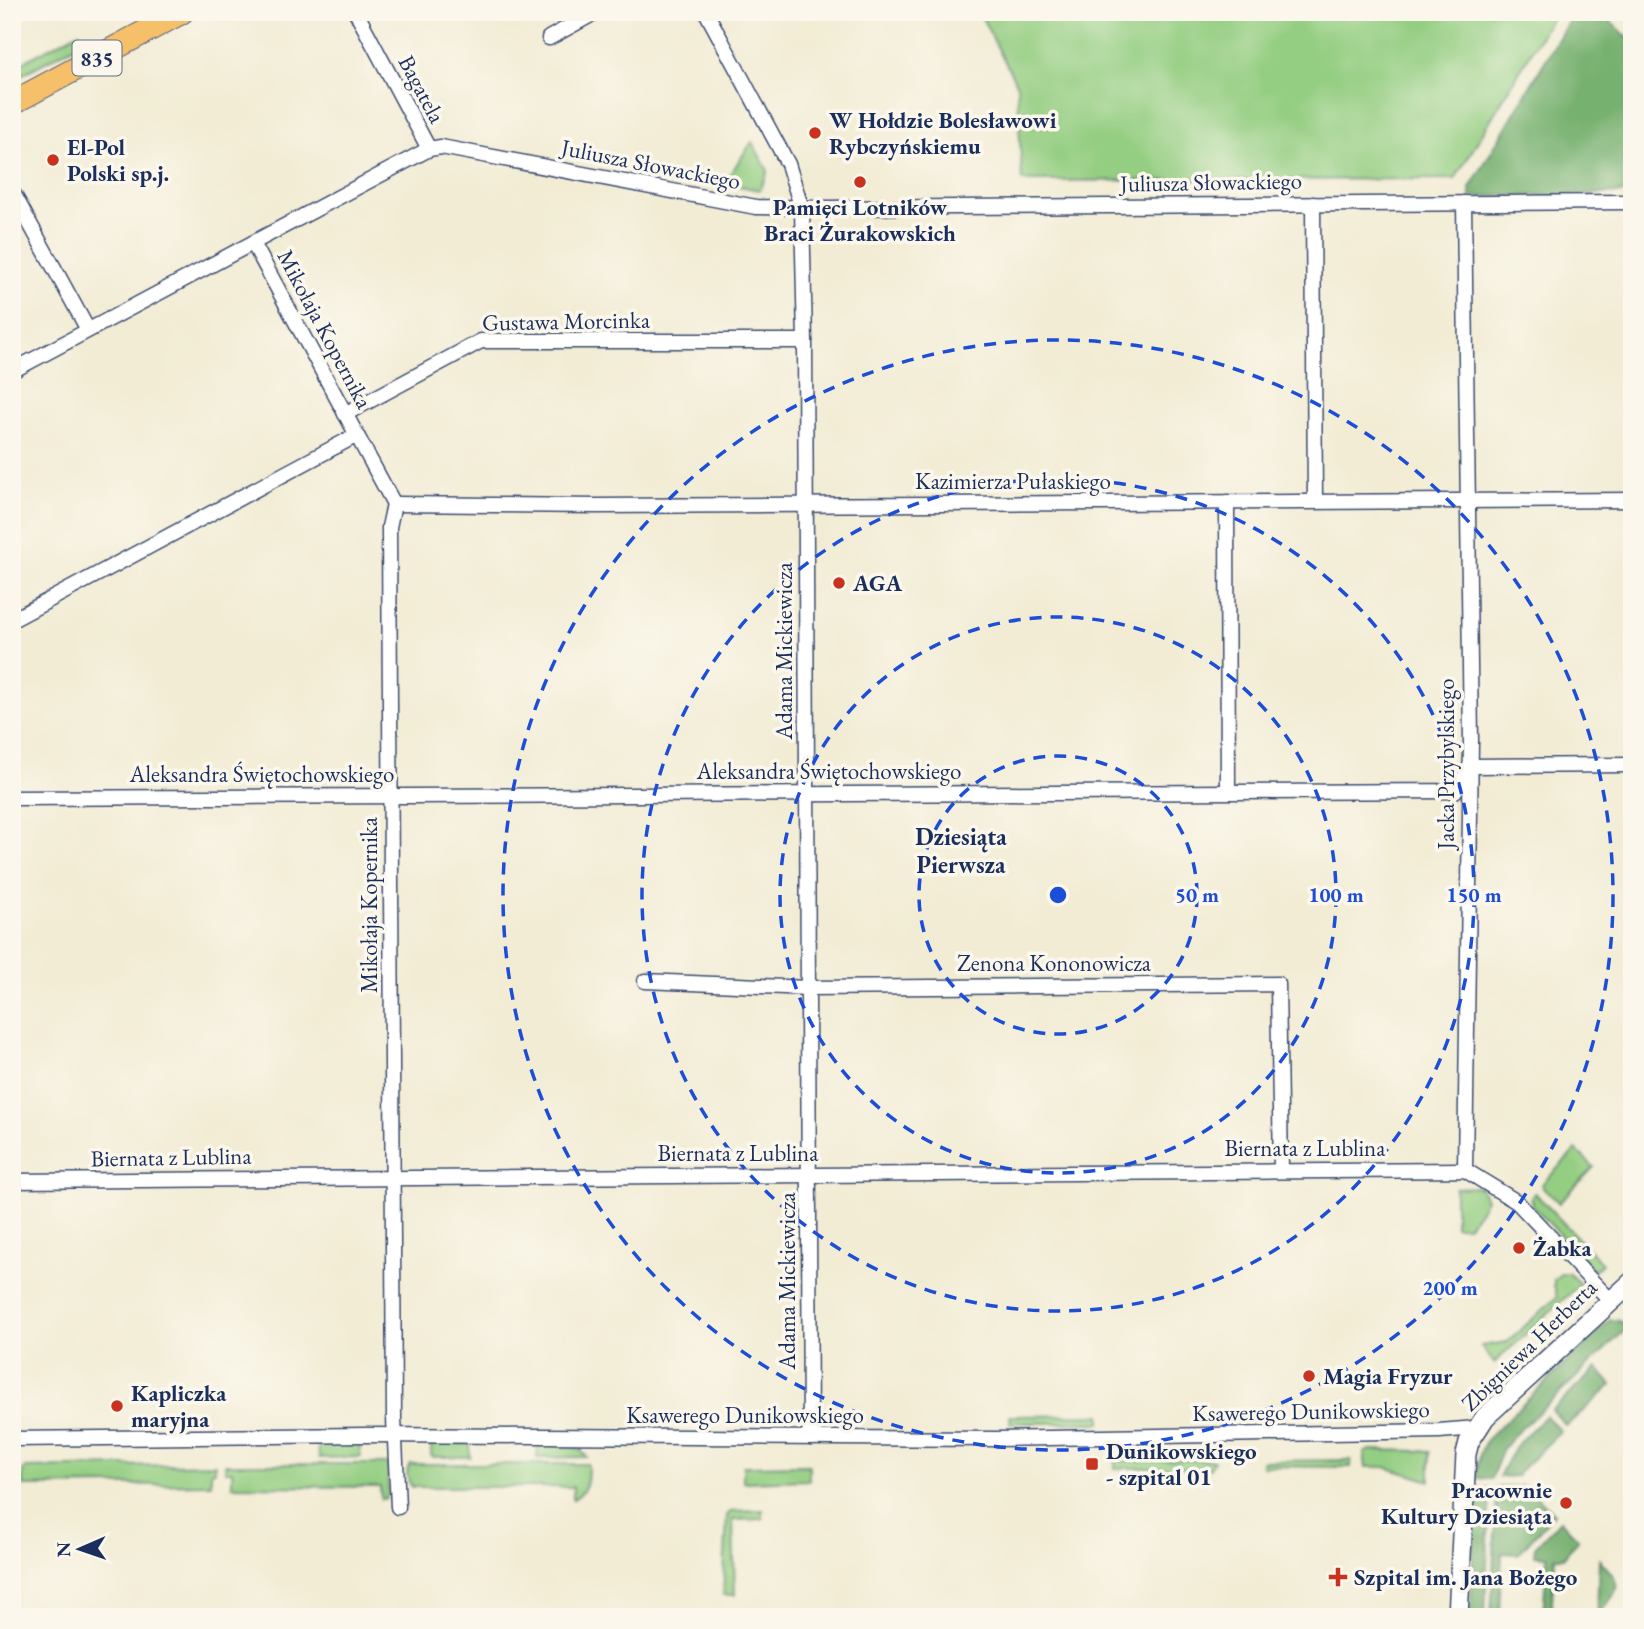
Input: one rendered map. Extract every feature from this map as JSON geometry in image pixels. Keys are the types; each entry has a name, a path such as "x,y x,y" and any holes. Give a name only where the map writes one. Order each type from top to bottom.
{"main road":[{"name":"835","path":"12,103 182,12"}],"street":[{"name":"Bagatela","path":"356,12 429,149"},
{"path":"549,38 596,12"},
{"name":"Adama Mickiewicza","path":"706,12 788,164 802,209 805,341 810,1438"},
{"name":"Juliusza Słowackiego","path":"429,149 441,148 756,207 802,209 1632,202"},
{"path":"12,371 429,149"},
{"path":"12,191 88,330"},
{"name":"Jacka Przybylskiego","path":"1464,203 1470,766 1465,1170"},
{"path":"1313,204 1315,500"},
{"name":"Mikołaja Kopernika","path":"253,243 394,505 389,527 394,1418 398,1507"},
{"name":"Gustawa Morcinka","path":"345,414 481,341 805,341"},
{"path":"12,620 357,435"},
{"name":"Kazimierza Pułaskiego","path":"394,505 1632,500"},
{"path":"1227,502 1228,791"},
{"path":"1470,766 1632,765"},
{"name":"Aleksandra Świętochowskiego","path":"12,798 1455,791 1470,766"},
{"name":"Zenona Kononowicza","path":"645,981 808,988 1279,984 1281,1170"},
{"path":"1465,1170 1517,1202 1610,1300"},
{"name":"Biernata z Lublina","path":"12,1181 1465,1170"},
{"name":"Zbigniewa Herberta","path":"1458,1617 1466,1454 1469,1442 1485,1418 1632,1282"},
{"name":"Ksawerego Dunikowskiego","path":"12,1439 396,1435 810,1438 1238,1436 1439,1432 1477,1428"}],"green space":[{"path":"979,12 1555,12 1455,179 1022,181 1017,85"},
{"path":"1574,12 1601,12 1632,42 1632,193 1471,197 1470,188"},
{"path":"79,32 84,41 16,78 12,68"},
{"path":"752,142 768,171 760,190 724,183"},
{"path":"1576,1150 1594,1167 1559,1203 1541,1185"},
{"path":"1481,1187 1486,1199 1482,1207 1467,1226 1455,1226 1455,1188"},
{"path":"1535,1193 1602,1264 1594,1271 1534,1207 1531,1197"},
{"path":"1568,1273 1580,1284 1494,1363 1481,1346 1507,1342 1557,1297 1554,1279"},
{"path":"1610,1320 1620,1321 1627,1328 1514,1435 1503,1449 1491,1479 1476,1478 1480,1454 1486,1440"},
{"path":"1597,1368 1612,1385 1566,1426 1552,1410"},
{"path":"1101,1415 1101,1423 1010,1423 1010,1416"},
{"path":"1546,1416 1561,1431 1517,1474 1518,1476 1499,1477 1518,1444"},
{"path":"318,1444 360,1444 360,1457 319,1458"},
{"path":"431,1444 470,1444 470,1457 433,1457"},
{"path":"541,1444 578,1448 587,1457 537,1458 538,1446"},
{"path":"1370,1450 1430,1452 1430,1481 1385,1467 1366,1467 1364,1453"},
{"path":"1214,1460 1210,1468 1115,1468 1115,1461"},
{"path":"1351,1460 1351,1467 1262,1466 1262,1461"},
{"path":"215,1464 215,1471 211,1472 211,1484 23,1486 25,1468"},
{"path":"225,1464 388,1464 388,1494 381,1499 380,1487 232,1486 232,1471 225,1471"},
{"path":"410,1464 588,1464 588,1475 584,1489 573,1499 573,1487 412,1487 407,1476"},
{"path":"809,1465 809,1480 743,1482 743,1466"},
{"path":"1527,1486 1554,1514 1518,1554 1502,1553 1499,1617 1491,1617 1497,1488"},
{"path":"1476,1488 1490,1488 1485,1617 1470,1617"},
{"path":"763,1510 763,1519 733,1520 735,1595 723,1595 727,1515 732,1511"},
{"path":"1560,1520 1578,1539 1564,1557 1555,1557 1551,1617 1543,1617 1547,1556 1534,1555 1535,1547"},
{"path":"1599,1559 1616,1581 1616,1587 1611,1599 1597,1614"}],"place":[{"name":"W Hołdzie Bolesławowi Rybczyńskiemu","path":"815,133"},
{"name":"El-Pol Polski sp.j.","path":"53,160"},
{"name":"Pamięci Lotników Braci Żurakowskich","path":"860,182"},
{"name":"AGA","path":"839,583"},
{"name":"Żabka","path":"1519,1248"},
{"name":"Magia Fryzur","path":"1309,1376"},
{"name":"Kapliczka maryjna","path":"117,1406"},
{"name":"Dunikowskiego - szpital 01","path":"1092,1464"},
{"name":"Pracownie Kultury Dziesiąta","path":"1566,1503"},
{"name":"Szpital im. Jana Bożego","path":"1338,1577"}],"district":[{"name":"Dziesiąta Pierwsza","path":"961,850"}]}
